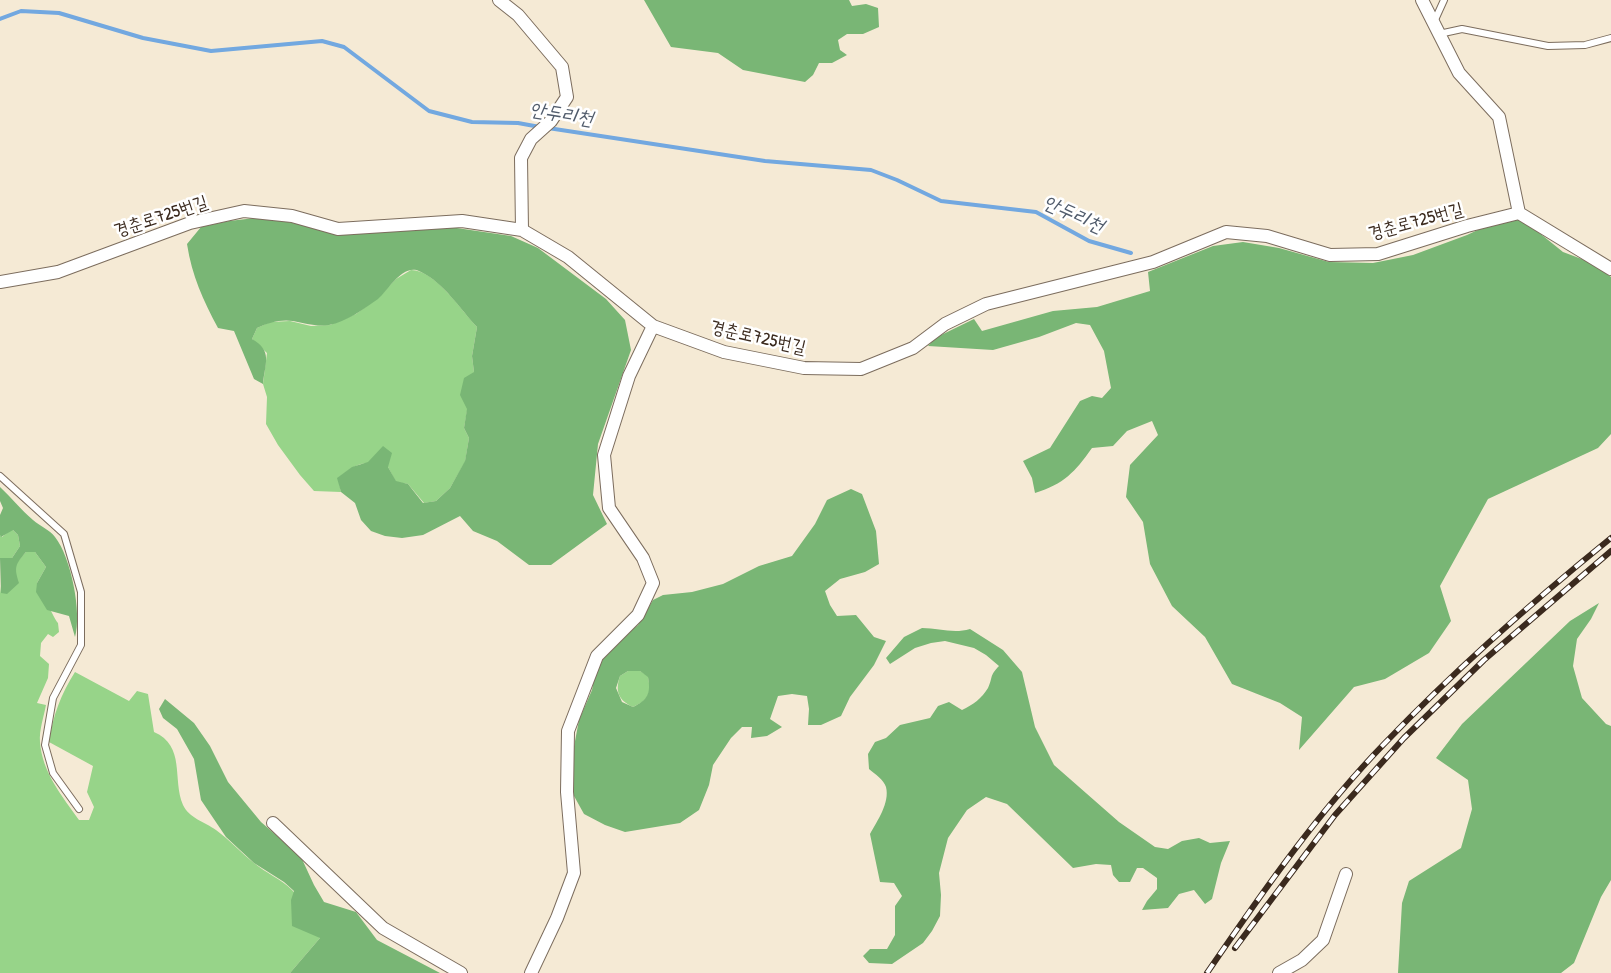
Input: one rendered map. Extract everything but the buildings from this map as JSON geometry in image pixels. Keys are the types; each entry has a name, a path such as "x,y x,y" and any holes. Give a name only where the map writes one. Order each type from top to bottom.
{"street":[{"path":"499,0 518,15 562,68 567,97 551,121 531,139 521,158 522,230"},
{"path":"1422,0 1460,73 1499,117 1519,213 1611,269"},
{"name":"경춘로725번길","path":"0,282 58,272 190,223 244,212 292,216 338,229 462,220 522,230 568,257 653,326 724,351 758,359 804,368 861,369 913,348 945,324 986,304 1153,262 1226,232 1267,236 1330,255 1378,254 1467,226 1519,213"},
{"path":"531,973 557,918 574,873 567,792 568,731 597,656 638,615 653,583 643,558 609,508 604,455 629,376 653,326"},
{"path":"273,823 383,928 461,973"},
{"path":"1279,973 1302,960 1323,940 1346,874"}],"lane":[{"path":"1444,0 1436,28 1462,29 1548,46 1585,45 1611,38"},
{"path":"0,476 64,534 81,592 81,645 53,698 45,745 53,773 80,809"}],"green space":[{"path":"644,0 849,0 852,6 866,4 878,8 879,27 863,34 847,34 838,40 840,50 847,55 832,63 819,63 813,75 805,82 743,70 718,53 671,47"},
{"path":"264,217 341,233 450,227 511,236 538,248 606,299 625,320 631,350 598,444 593,495 607,524 551,565 529,565 497,541 473,531 460,516 423,535 402,538 371,531 361,520 355,503 341,492 337,478 352,467 368,462 383,446 392,453 388,467 396,481 408,484 423,503 436,501 450,488 465,461 469,438 464,428 467,409 460,395 464,378 474,372 472,356 477,327 437,283 421,272 408,271 397,278 378,299 342,321 320,326 283,321 257,328 252,339 263,348 265,353 263,384 254,379 234,331 218,328 199,288 187,244 201,227"},
{"path":"1522,219 1563,252 1595,264 1611,277 1611,434 1598,448 1488,499 1440,586 1451,621 1429,653 1385,679 1354,687 1299,750 1302,717 1280,703 1232,684 1205,637 1172,606 1150,564 1143,522 1126,497 1130,465 1158,435 1152,421 1127,431 1113,446 1092,448 1068,476 1054,486 1035,493 1032,478 1023,461 1050,448 1080,401 1092,396 1102,398 1111,388 1104,351 1090,325 1076,323 1039,337 993,350 928,346 935,338 974,319 982,331 1053,311 1097,307 1150,291 1148,272 1213,246 1243,242 1279,248 1329,262 1373,263 1413,255 1495,222"},
{"path":"411,270 420,272 438,284 477,327 472,356 474,372 464,428 469,438 465,462 450,488 436,501 424,503 408,484 396,482 388,467 367,463 356,466 338,478 341,492 314,491 278,445 266,424 267,397 263,384 267,353 252,339 257,328 270,322 290,321 311,326 330,325 356,314 379,297 396,279"},
{"path":"0,487 29,516 48,530 61,546 74,586 77,614 75,637 69,616 47,610 36,592 37,583 46,567 35,552 26,552 18,563 16,573 19,583 7,594 1,593 0,558 12,558 20,546 18,535 13,530 1,537 0,535 0,515 3,508 0,501"},
{"path":"851,489 862,494 876,531 879,564 865,572 840,579 825,591 830,605 837,616 856,615 874,637 886,641 874,665 850,697 841,716 821,725 808,725 807,696 792,694 778,696 770,719 782,727 767,736 751,738 752,727 742,727 731,738 713,765 709,785 699,810 680,823 625,832 584,814 574,796 572,757 579,720 592,690 597,663 615,643 638,625 653,600 663,595 692,592 723,584 759,566 792,556 815,524 827,500","holes":["628,671 640,671 648,677 649,692 642,702 633,707 622,702 616,688 620,676"]},
{"path":"12,529 18,535 20,546 12,558 0,558 0,535 2,537"},
{"path":"26,552 35,552 46,567 37,583 58,623 59,632 53,637 48,634 41,643 40,656 49,664 48,678 37,703 46,705 40,742 49,774 60,793 79,820 89,820 94,807 87,792 93,766 49,742 58,705 75,672 129,701 137,691 148,694 154,732 164,738 174,754 183,805 193,817 212,827 259,867 288,886 300,900 320,938 290,973 0,973 0,586 1,593 18,561"},
{"path":"1599,603 1577,639 1573,666 1582,698 1606,724 1611,726 1611,880 1601,897 1574,963 1561,973 1398,973 1402,903 1409,881 1461,848 1472,809 1468,780 1436,758 1462,724 1570,621"},
{"path":"922,628 952,631 970,629 1003,650 1022,672 1035,727 1054,765 1119,822 1155,847 1168,849 1182,841 1199,838 1210,843 1230,841 1221,863 1212,899 1205,904 1194,890 1179,894 1168,908 1142,910 1157,889 1157,878 1143,868 1137,868 1130,882 1119,882 1113,875 1111,865 1096,864 1073,868 1007,804 986,797 967,810 948,838 939,873 940,916 932,931 923,943 892,964 869,963 863,956 870,949 887,949 895,935 895,906 902,896 894,883 880,882 870,834 882,812 887,793 883,782 869,769 868,754 875,742 886,738 900,725 930,718 938,706 949,702 962,710 973,703 986,692 992,675 999,666 974,648 945,641 915,648 890,664 886,658 904,637"},
{"path":"628,671 640,671 648,676 649,682 648,695 633,707 621,698 618,691 620,676"},
{"path":"165,699 194,723 210,746 228,782 261,822 301,857 324,902 356,912 377,940 440,973 290,973 320,938 292,926 291,900 294,891 254,863 226,837 201,800 194,759 177,729 163,718 159,709"}],"waterway":[{"name":"안두리천","path":"0,19 21,11 59,13 143,38 211,51 322,41 344,47 429,111 472,122 518,123 540,127"},
{"name":"안두리천","path":"548,128 765,161 871,170 941,201 1036,212 1089,241 1131,253"}],"railway":[{"path":"1207,973 1291,854 1360,769 1466,663 1611,538"},
{"path":"1235,948 1335,815 1404,738 1484,660 1611,551"}]}
